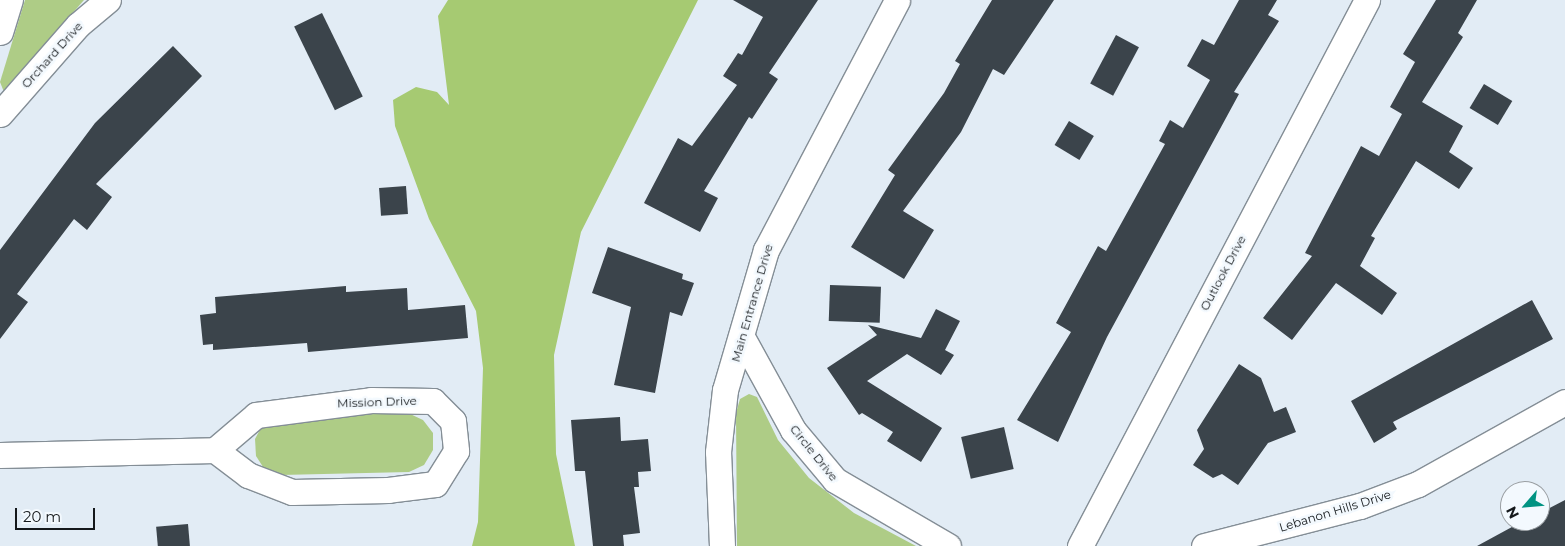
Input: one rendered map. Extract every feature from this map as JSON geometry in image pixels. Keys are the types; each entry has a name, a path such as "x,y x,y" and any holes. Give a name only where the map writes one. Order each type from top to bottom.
{"street":[{"path":"0,32 10,0"},
{"name":"Orchard Drive","path":"0,114 78,25 108,0"},
{"name":"Main Entrance Drive","path":"722,546 719,443 725,390 743,339 766,250 897,0"},
{"name":"Outlook Drive","path":"1080,546 1367,0"},
{"name":"Circle Drive","path":"743,339 793,430 835,480 948,546"},
{"name":"Mission Drive","path":"380,400 433,401 453,421 456,451 435,484 388,490 292,492 248,475 215,450 256,415 380,400"},
{"name":"Lebanon Hills Drive","path":"1204,546 1360,506 1418,484 1565,402"},
{"path":"0,456 215,450"}],"green space":[{"path":"25,0 84,0 4,92 0,82"},
{"path":"448,0 698,0 581,232 554,355 556,454 575,546 472,546 478,522 483,368 476,311 429,219 395,126 393,100 416,87 437,92 449,105 438,16"},
{"path":"749,394 757,397 778,440 809,478 854,513 916,546 737,546 736,413 740,399"},
{"path":"408,413 423,420 433,433 433,450 424,465 409,472 281,475 265,470 256,456 255,439 262,426 278,417"}],"building":[{"path":"733,0 818,0 769,73 778,79 752,119 749,117 704,191 718,198 700,232 644,203 678,138 692,146 737,85 723,76 738,53 742,55 763,17"},
{"path":"992,0 1054,0 1004,75 993,69 961,132 903,211 934,230 904,279 851,247 895,175 888,170 944,93 960,64 955,61"},
{"path":"1239,0 1277,0 1268,15 1279,21 1234,92 1239,94 1107,337 1058,442 1017,420 1071,332 1056,323 1098,246 1106,251 1165,144 1159,141 1170,120 1183,128 1210,80 1187,66 1202,39 1214,45"},
{"path":"1436,0 1477,0 1458,33 1463,37 1422,102 1463,126 1449,152 1473,168 1459,189 1416,161 1371,236 1375,238 1360,266 1397,293 1382,315 1336,283 1292,340 1263,318 1312,256 1305,253 1361,146 1379,156 1402,114 1390,107 1415,62 1403,54"},
{"path":"322,13 363,97 335,110 294,27"},
{"path":"1116,35 1139,47 1113,96 1090,84"},
{"path":"173,46 202,76 96,184 112,197 87,230 74,219 17,294 28,302 0,339 0,250 95,123"},
{"path":"1484,84 1512,101 1498,125 1470,108"},
{"path":"1069,121 1094,136 1079,160 1055,145"},
{"path":"406,186 408,214 381,216 379,188"},
{"path":"608,247 683,274 682,279 694,283 682,316 670,312 655,393 614,385 631,307 592,293"},
{"path":"830,285 881,287 880,323 829,321"},
{"path":"346,286 346,292 407,288 408,310 465,305 468,338 308,352 307,343 213,350 213,344 203,345 200,315 216,313 215,297"},
{"path":"1532,300 1553,339 1393,422 1397,429 1374,443 1351,401"},
{"path":"936,309 960,321 945,350 954,355 941,375 907,354 867,381 942,428 921,462 887,441 893,432 862,413 859,415 827,368 877,335 868,325 921,338"},
{"path":"1239,364 1261,378 1274,412 1286,407 1296,432 1268,443 1238,485 1222,474 1213,478 1193,465 1204,449 1197,430"},
{"path":"620,417 621,441 648,439 651,471 638,472 639,487 634,487 640,533 623,535 624,546 593,546 585,471 575,471 571,420"},
{"path":"1004,427 1014,469 971,479 961,437"},
{"path":"1565,500 1565,546 1477,546 1505,531 1550,531 1550,508"},
{"path":"188,524 190,546 158,546 156,527"}]}
